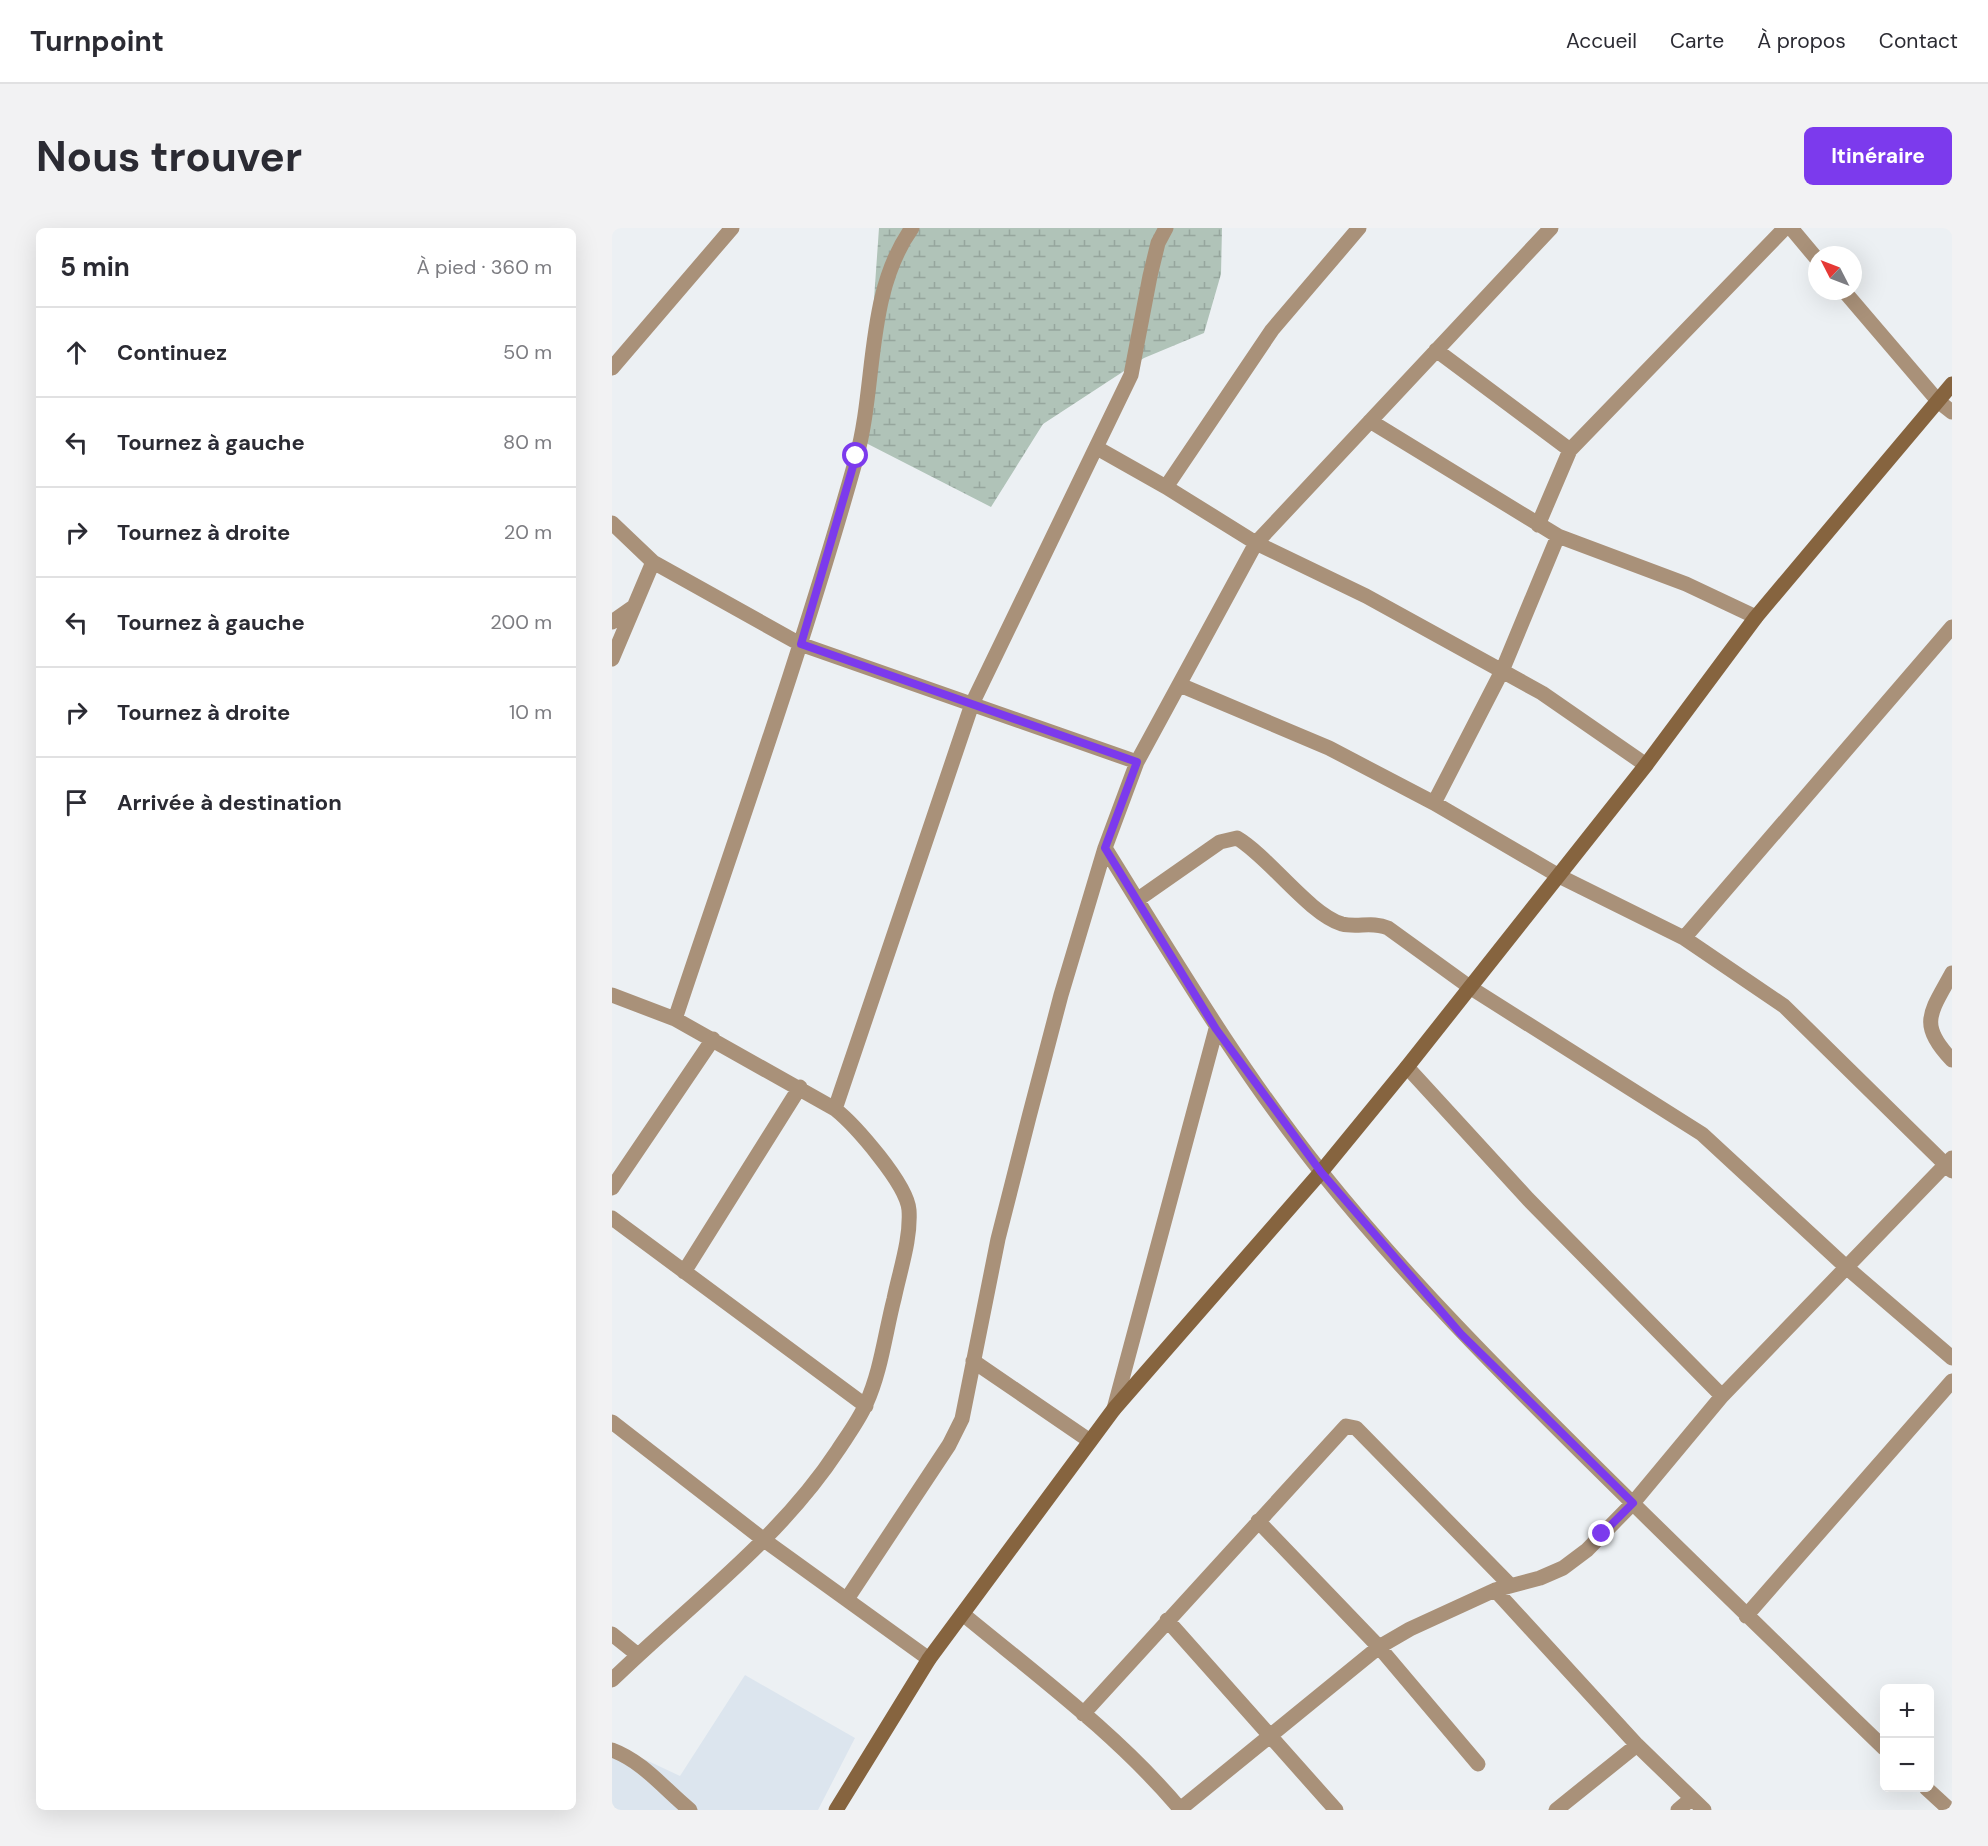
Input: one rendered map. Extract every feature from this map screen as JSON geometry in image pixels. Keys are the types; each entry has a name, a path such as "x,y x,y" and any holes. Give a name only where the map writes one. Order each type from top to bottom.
{"street":[{"path":"612,368 732,228"},
{"path":"675,1019 801,644 856,456 866,413 885,280 912,228"},
{"path":"835,1109 972,705 1131,375 1150,276 1158,243 1166,228"},
{"path":"1166,487 1272,330 1359,228"},
{"path":"847,1599 950,1445 962,1419 998,1239 1061,995 1105,848 1137,762 1256,543 1551,228"},
{"path":"1538,525 1570,450 1785,228"},
{"path":"1791,228 1808,248"},
{"path":"1853,300 1938,400 1952,412"},
{"path":"1436,350 1570,450"},
{"path":"836,1810 929,1659 964,1615 1114,1408 1321,1172 1407,1068 1646,765 1756,617 1952,384"},
{"path":"1370,421 1558,536 1686,584 1756,617"},
{"path":"1097,448 1166,487 1256,543 1366,596 1542,693 1646,765"},
{"path":"612,523 652,562 801,644 1137,762"},
{"path":"1434,803 1502,671 1558,536"},
{"path":"612,659 652,562"},
{"path":"612,622 632,608"},
{"path":"1684,938 1952,627"},
{"path":"964,1615 1083,1714 1158,1784 1180,1810 1379,1647 1410,1629 1495,1590 1540,1578 1563,1568 1587,1550 1633,1503 1722,1396 1845,1266 1950,1165 1784,1006 1684,938 1559,876 1434,803 1319,744 1180,685"},
{"path":"1137,900 1220,842 1237,838 1298,891 1341,924 1378,923 1388,928 1471,988 1702,1134 1845,1266 1952,1358"},
{"path":"1105,848 1216,1029 1321,1172 1461,1334 1746,1616 1880,1744"},
{"path":"1952,973 1932,1010 1929,1027 1936,1044 1952,1060"},
{"path":"612,995 675,1019 800,1087 835,1109 852,1123 878,1153 909,1207 909,1232 878,1373 866,1406 826,1468 800,1503 764,1540 612,1680"},
{"path":"1114,1408 1216,1029"},
{"path":"612,1188 713,1039"},
{"path":"1407,1068 1528,1199 1722,1396"},
{"path":"684,1272 800,1087"},
{"path":"612,1218 866,1406"},
{"path":"973,1361 1090,1441"},
{"path":"1746,1616 1952,1381"},
{"path":"612,1422 764,1540 929,1659"},
{"path":"1083,1714 1337,1433 1346,1426 1356,1428 1511,1586"},
{"path":"1258,1521 1379,1647 1478,1764"},
{"path":"1495,1590 1637,1745 1704,1810"},
{"path":"1167,1620 1336,1810"},
{"path":"612,1634 638,1654"},
{"path":"1556,1810 1637,1745"},
{"path":"612,1750 646,1769 690,1810"},
{"path":"1930,1792 1950,1810"},
{"path":"1678,1810 1691,1799"}],"shaded area":[{"path":"745,1675 855,1738 818,1810 612,1810 612,1744 680,1776"}],"green space":[{"path":"879,228 1222,228 1221,274 1204,333 1144,358 1043,424 991,507 864,442"}],"route":[{"path":"856,456 801,644 1137,762 1105,848 1216,1029 1321,1172 1461,1334 1633,1503 1602,1534"}]}
